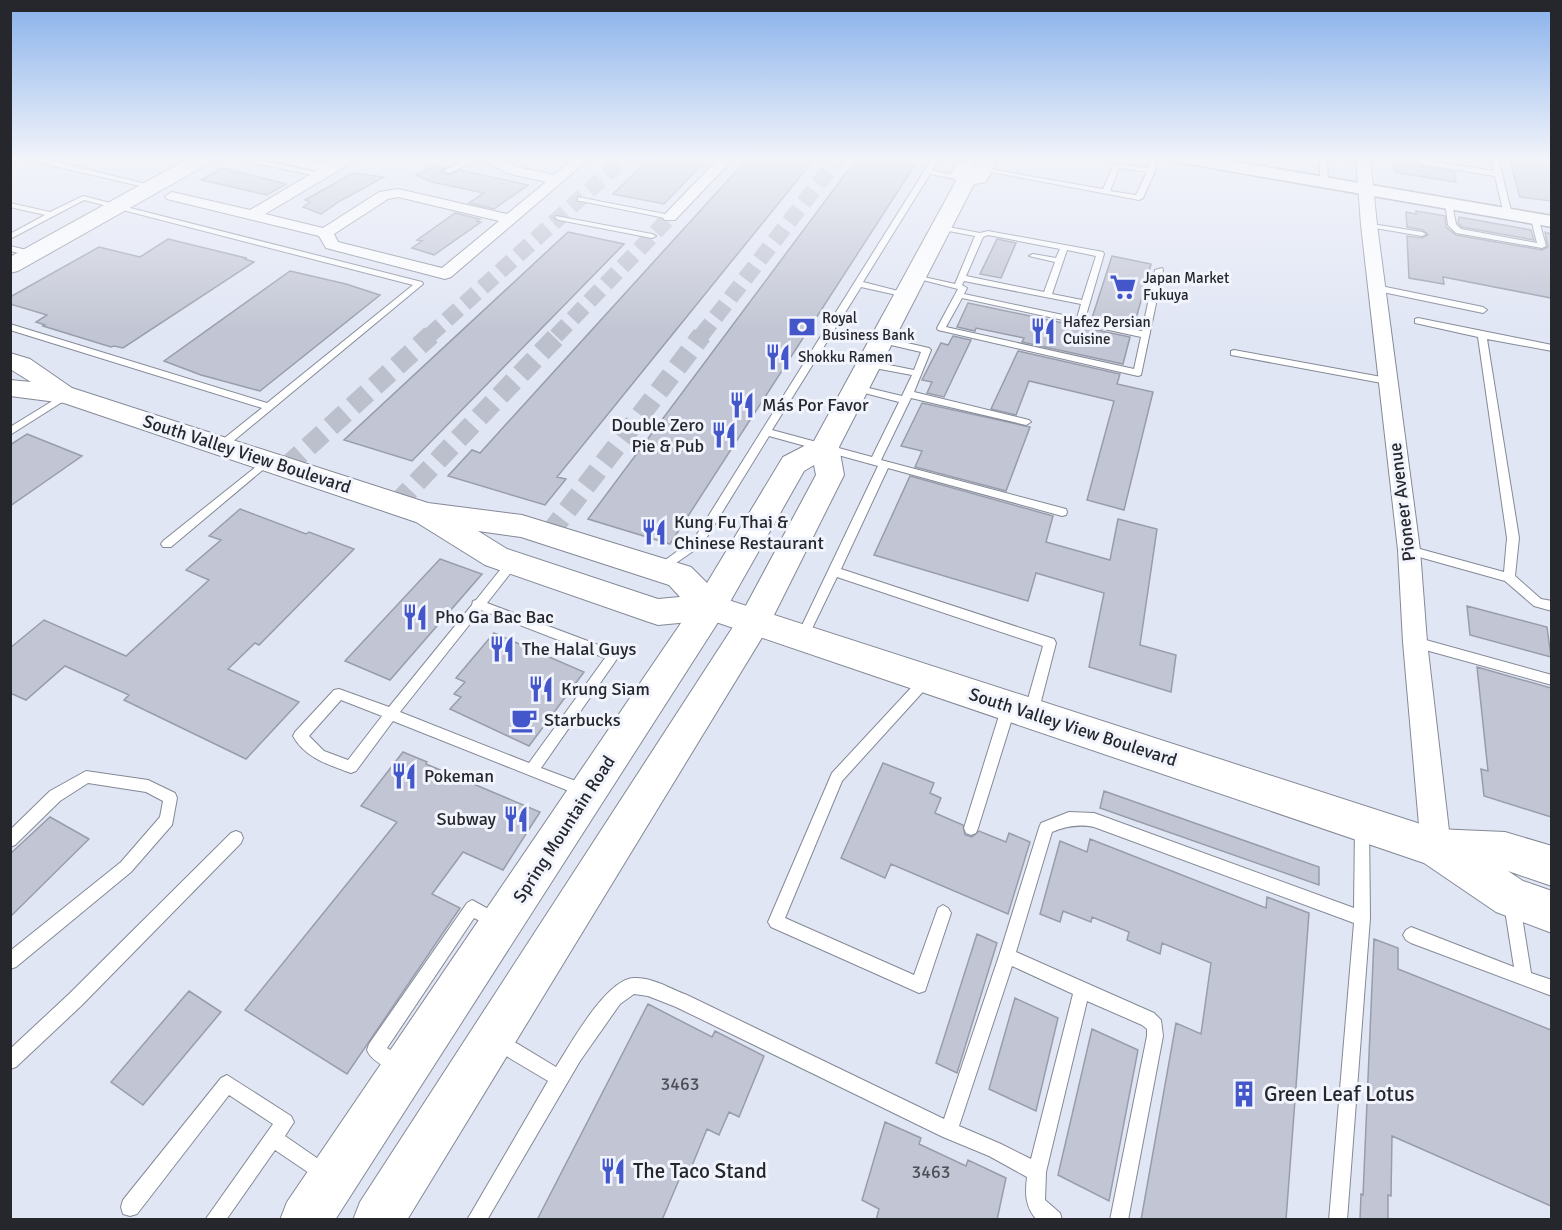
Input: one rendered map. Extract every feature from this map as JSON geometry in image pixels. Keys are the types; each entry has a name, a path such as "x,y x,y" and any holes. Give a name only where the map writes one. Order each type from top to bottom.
{"main road":[{"path":"10,266 104,214"},
{"path":"378,1220 754,622 830,475 825,447 949,214"},
{"name":"South Valley View Boulevard","path":"10,361 21,364 67,395"},
{"name":"South Valley View Boulevard","path":"10,388 67,395 427,514 522,525 680,576 710,607"},
{"name":"Spring Mountain Road","path":"305,1220 710,607 793,464 825,447"},
{"name":"South Valley View Boulevard","path":"427,514 496,557 658,612 710,607 1436,848 1511,897 1551,912"},
{"name":"South Valley View Boulevard","path":"1436,848 1505,851 1551,866"}],"street":[{"path":"255,214 325,233 332,245 445,274 515,214"},
{"path":"325,233 354,214"},
{"path":"490,214 510,219"},
{"name":"Pioneer Avenue","path":"1368,214 1409,550 1415,642 1436,848"},
{"path":"1505,214 1543,221"}],"lane":[{"path":"146,214 419,284 222,446"},
{"path":"657,214 670,217"},
{"path":"658,569 698,542 902,214"},
{"path":"1450,214 1452,225 1459,231 1542,246 1543,221"},
{"path":"10,237 52,215"},
{"path":"559,218 652,236"},
{"path":"1369,225 1422,234"},
{"path":"941,227 980,235 988,233 1100,255 1080,321"},
{"path":"980,235 941,328 1138,373 1159,270"},
{"path":"10,248 32,254"},
{"path":"1047,295 1064,248"},
{"path":"1033,255 1060,261"},
{"path":"859,284 960,287 1047,295 1086,303"},
{"path":"960,287 1080,321 1146,335"},
{"path":"1376,288 1483,310"},
{"path":"1418,321 1551,348"},
{"path":"10,327 269,407"},
{"path":"1482,335 1513,538 1509,578"},
{"path":"802,638 834,571 926,350 881,340"},
{"path":"1234,352 1387,381"},
{"path":"869,364 917,373"},
{"path":"856,388 1026,422"},
{"path":"10,432 67,395"},
{"path":"766,432 1062,512"},
{"path":"167,544 267,461"},
{"path":"1409,550 1509,578 1538,603 1551,606"},
{"path":"512,562 477,604 391,714 351,767 319,756 300,736 339,694 391,714 531,771 587,792"},
{"path":"834,571 1050,643 970,828"},
{"path":"477,604 613,656 531,771"},
{"path":"1415,642 1551,680"},
{"path":"927,679 837,777 776,922 919,985 943,913"},
{"path":"10,840 55,796 86,777 148,786 170,798 167,820 126,867 10,962"},
{"path":"949,1131 1007,956 1046,828 1075,817 1094,820 1362,918"},
{"path":"1338,1220 1362,918 1362,823"},
{"path":"10,1061 75,1000 236,838"},
{"path":"1511,897 1524,979"},
{"path":"1412,935 1551,988"},
{"path":"1007,956 1148,1020 1155,1026 1155,1036 1119,1220"},
{"path":"476,1220 560,1078 615,996 628,987 638,986 681,1000 949,1131 995,1150 1036,1172"},
{"path":"1053,1220 1037,1207 1034,1198 1036,1172 1082,990"},
{"path":"491,1038 560,1078"},
{"path":"130,1206 227,1084 285,1122 214,1220"},
{"path":"273,1138 332,1179"}],"building":[{"path":"453,214 480,219 477,221 481,222 434,255 412,248 422,241 417,240"},
{"path":"697,214 770,214 557,477 566,479 545,505 448,476 472,450 480,453"},
{"path":"815,214 883,214 670,544 588,519"},
{"path":"1406,214 1436,214 1445,216 1446,227 1456,235 1542,250 1548,247 1545,232 1551,234 1551,298 1443,277 1444,284 1409,278 1407,236 1422,238 1428,235 1423,230 1407,227"},
{"path":"1459,217 1531,230 1534,240 1462,227 1458,223"},
{"path":"568,232 624,244 412,461 344,440"},
{"path":"168,239 254,262 123,348 111,347 43,326 45,325 36,322 47,315 10,304 10,297 99,247 140,257"},
{"path":"997,239 1016,243 1001,278 980,274"},
{"name":"Japan Market Fukuya","path":"1112,256 1151,264 1132,327 1092,318"},
{"path":"290,271 346,284 380,295 260,391 201,375 164,361"},
{"name":"Hafez Persian Cuisine","path":"968,303 1130,337 1123,364 1022,342 1024,338 976,328 975,331 957,327"},
{"path":"953,336 971,340 944,397 927,393 932,382 922,380 941,343 948,345"},
{"path":"1018,351 1120,374 1117,384 1153,392 1124,510 1087,500 1114,401 1029,381 1016,415 991,409"},
{"path":"922,403 1030,427 1006,491 915,467 922,451 901,446"},
{"path":"27,434 82,456 10,506 10,445"},
{"path":"910,476 1053,516 1046,542 1110,560 1118,519 1157,529 1140,645 1176,655 1171,692 1089,667 1104,593 1036,573 1028,601 874,555"},
{"path":"240,509 354,549 259,645 255,643 228,669 299,702 246,759 124,700 129,695 65,666 26,700 10,693 10,648 44,620 126,656 209,580 186,570 221,540 209,536"},
{"name":"Pho Ga Bac Bac","path":"440,559 482,574 390,680 345,661"},
{"path":"1467,606 1547,627 1551,657 1470,635"},
{"path":"494,633 584,672 529,746 450,709 461,697 454,694 465,682 456,678"},
{"path":"1477,667 1551,688 1551,817 1484,796 1481,769 1488,771"},
{"path":"403,752 540,812 503,870 463,852 432,894 460,908 347,1074 245,1010 397,822 361,806"},
{"path":"883,763 934,783 930,793 941,798 935,813 963,825 965,835 972,837 979,831 1006,842 1009,833 1030,842 1008,914 891,864 885,878 841,858"},
{"path":"1104,791 1319,867 1319,885 1100,808"},
{"path":"50,817 89,839 10,917 10,854"},
{"name":"Green Leaf Lotus","path":"1090,839 1266,908 1267,897 1309,913 1286,1220 1141,1220 1176,1023 1201,1034 1211,963 1162,943 1160,954 1127,940 1129,932 1092,917 1091,922 1063,911 1060,922 1040,914 1060,841 1087,852"},
{"path":"977,934 997,943 957,1073 936,1063"},
{"path":"1374,939 1398,948 1398,969 1551,1030 1551,1206 1392,1136 1391,1196 1388,1195 1388,1220 1360,1220"},
{"path":"189,991 221,1012 143,1105 111,1082"},
{"path":"1015,998 1058,1018 1036,1111 989,1089"},
{"path":"648,1004 712,1037 715,1031 764,1056 739,1117 729,1112 719,1135 707,1129 687,1178 681,1175 662,1220 537,1220"},
{"path":"1092,1029 1138,1050 1109,1201 1058,1175"},
{"path":"885,1122 921,1138 919,1144 966,1166 968,1160 1006,1178 997,1220 876,1220 879,1209 862,1200"}],"tunnel":[{"path":"429,336 563,214"},
{"path":"701,336 795,214"},
{"path":"556,336 670,217"},
{"path":"286,467 431,335"},
{"path":"396,504 558,335"},
{"path":"549,534 702,335"}],"place":[{"name":"Japan Market Fukuya","path":"1123,287"},
{"name":"Royal Business Bank","path":"802,327"},
{"name":"Hafez Persian Cuisine","path":"1043,331"},
{"name":"Shokku Ramen","path":"778,357"},
{"name":"Más Por Favor","path":"742,405"},
{"name":"Double Zero Pie & Pub","path":"724,435"},
{"name":"Kung Fu Thai & Chinese Restaurant","path":"654,532"},
{"name":"Pho Ga Bac Bac","path":"415,617"},
{"name":"The Halal Guys","path":"502,649"},
{"name":"Krung Siam","path":"541,689"},
{"name":"Starbucks","path":"524,720"},
{"name":"Pokeman","path":"404,776"},
{"name":"Subway","path":"516,819"},
{"name":"Green Leaf Lotus","path":"1244,1094"},
{"name":"The Taco Stand","path":"613,1171"}]}
